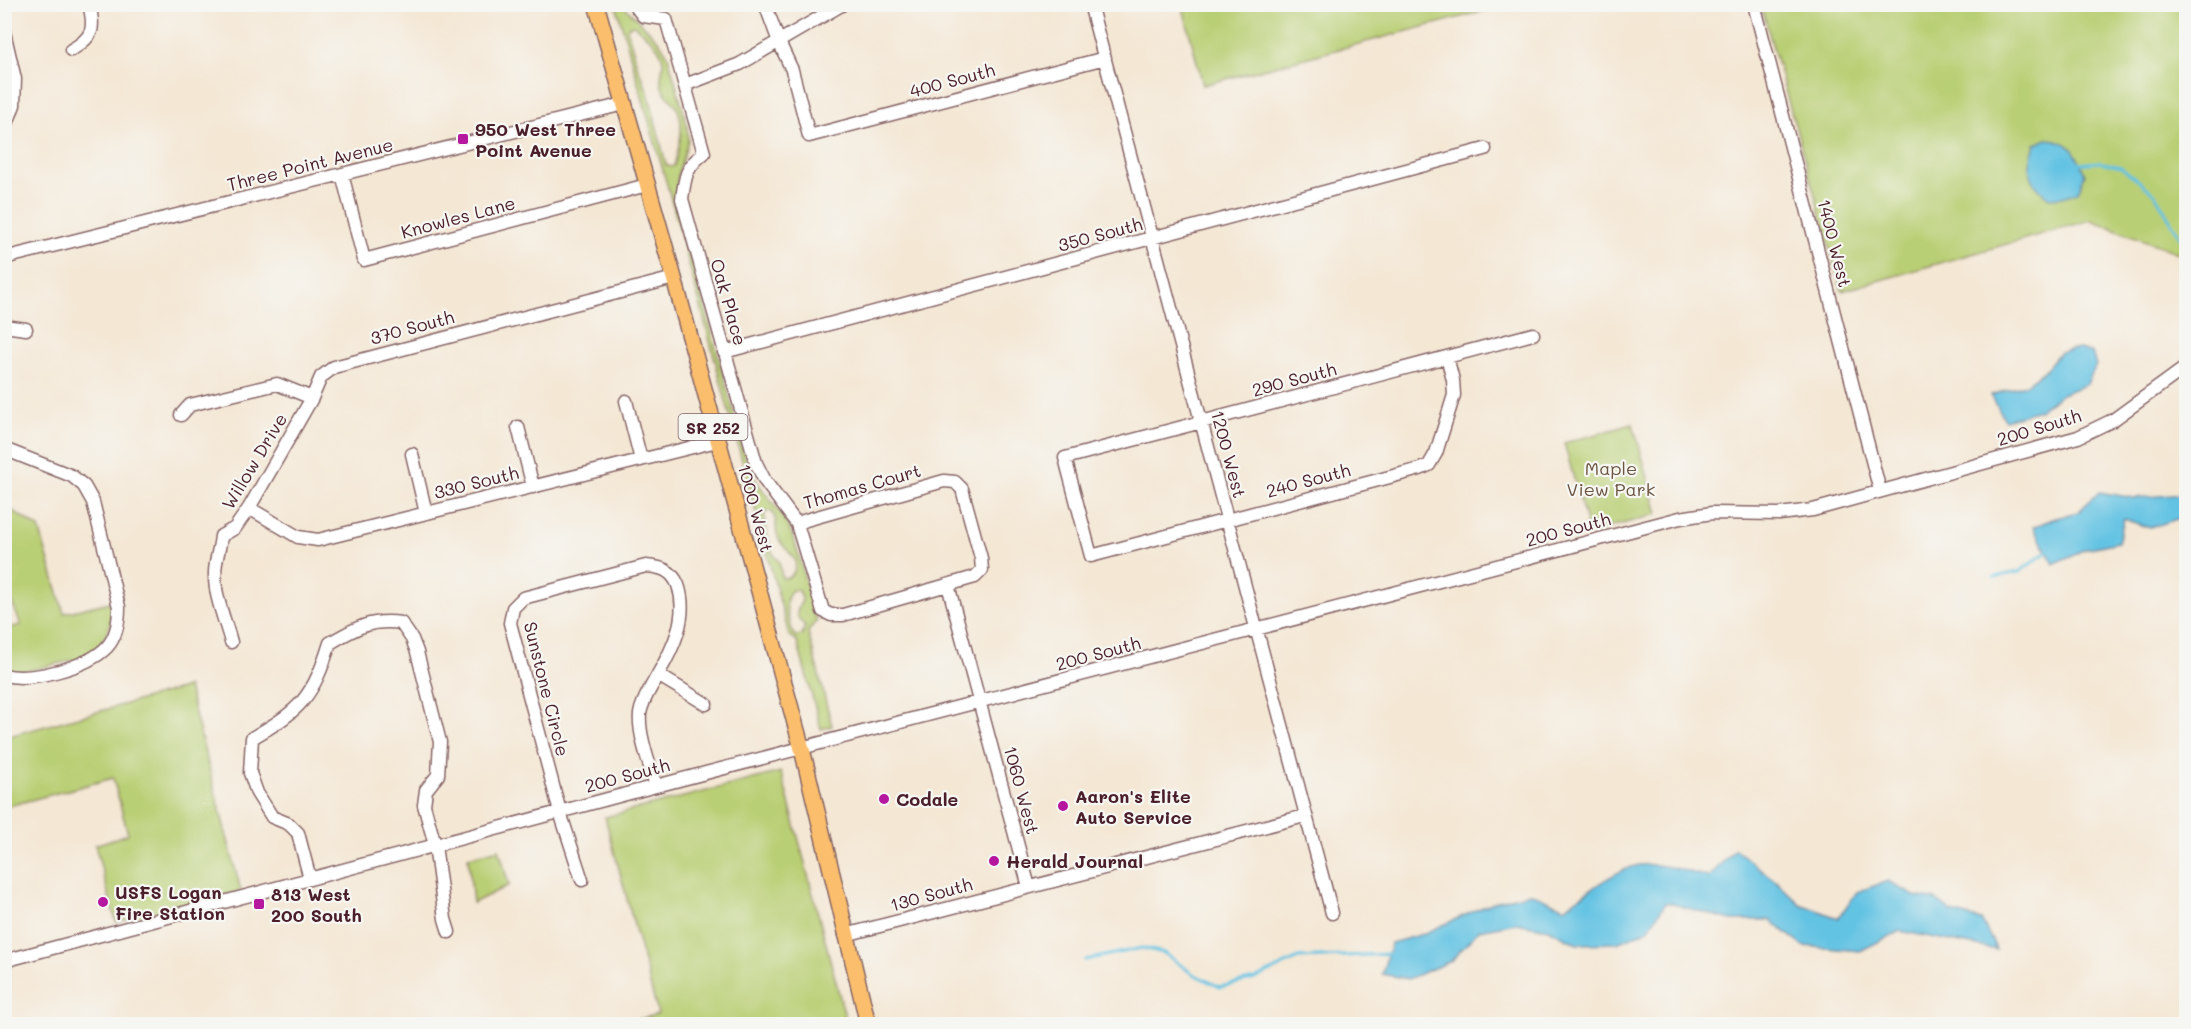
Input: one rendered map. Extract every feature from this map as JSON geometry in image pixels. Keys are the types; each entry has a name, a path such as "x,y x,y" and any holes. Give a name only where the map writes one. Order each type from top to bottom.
{"main road":[{"name":"1000 West","path":"596,4 674,278 802,749 868,1024"}],"street":[{"path":"71,50 82,44 89,36 93,20 89,4"},
{"path":"634,4 643,16 666,20 685,85 740,64 843,4"},
{"path":"765,4 779,42"},
{"name":"1200 West","path":"1090,4 1332,913"},
{"name":"1400 West","path":"1755,4 1880,491"},
{"path":"4,32 15,79 14,105 4,132"},
{"name":"400 South","path":"779,42 792,70 809,136 1105,58"},
{"name":"Oak Place","path":"685,85 704,153 691,163 681,199 756,463 765,481 797,524"},
{"name":"Three Point Avenue","path":"4,258 624,104"},
{"name":"350 South","path":"724,352 1485,149"},
{"name":"Knowles Lane","path":"342,174 364,260 647,186"},
{"name":"370 South","path":"312,398 321,377 334,366 674,278"},
{"path":"4,326 26,329"},
{"name":"290 South","path":"1091,556 1065,459 1533,334"},
{"name":"240 South","path":"1091,556 1429,465 1436,453 1454,395 1447,357"},
{"name":"200 South","path":"4,961 656,786 1680,518 1712,513 1779,514 1813,510 2078,437 2114,420 2187,367"},
{"path":"181,416 190,405 277,384 312,398"},
{"name":"Willow Drive","path":"231,642 215,583 214,570 220,552 221,536 235,528 249,507 312,398"},
{"path":"626,401 641,460"},
{"path":"518,427 533,487"},
{"name":"330 South","path":"249,507 298,537 318,540 717,441"},
{"path":"4,449 72,476 84,486 93,502 119,607 119,621 108,646 85,662 36,676 16,678 4,675"},
{"path":"411,454 426,513"},
{"name":"Thomas Court","path":"944,481 955,482 962,489 981,558 982,570 975,577 948,585 843,615 831,615 822,610 797,524 944,481"},
{"name":"Sunstone Circle","path":"560,812 510,623 513,608 523,598 646,566 662,567 675,577 680,591 682,609 679,630 672,650 646,696 640,714 642,732 656,786"},
{"path":"948,585 981,702"},
{"path":"310,879 298,833 289,824 272,817 256,794 250,773 252,738 291,714 308,696 321,671 330,643 351,630 371,623 388,621 401,623 417,652 440,742 438,775 426,790 424,805 435,845 445,919 449,932"},
{"path":"658,675 706,704"},
{"name":"1060 West","path":"981,702 1029,887"},
{"path":"560,812 582,880"},
{"name":"130 South","path":"845,935 1305,816"}],"green space":[{"path":"1182,4 1507,4 1507,5 1203,85"},
{"path":"616,5 623,5 659,41 668,56 687,124 688,141 678,174 676,192 679,211 749,469 784,519 797,551 813,613 817,620 808,632 832,726 821,729 797,641 789,635 681,234","holes":["634,25 653,42 660,53 663,65 662,87 676,106 681,120 679,144 674,166 671,167 666,165 648,92 638,68 627,29","767,511 771,511 775,518 780,542 794,558 795,567 789,577 782,578 779,561 769,546 764,515","792,590 798,590 802,597 797,613 805,626 802,635 795,636 793,633 786,605"]},
{"path":"1761,5 2186,5 2186,256 2091,220 1842,291"},
{"name":"Maple View Park","path":"1633,424 1658,514 1589,533 1564,443"},
{"path":"5,506 39,528 64,613 110,602 111,618 106,634 97,648 83,657 31,670 5,670 4,629 21,625 5,585"},
{"path":"188,687 241,891 116,922 95,845 128,834 113,778 5,807 5,737"},
{"path":"781,772 847,1024 621,1024 658,1014 605,817"},
{"path":"499,849 509,885 473,903 468,857"}],"water":[{"path":"2047,139 2068,145 2076,154 2085,174 2078,192 2063,197 2049,198 2032,180 2030,162 2035,144"},
{"path":"2080,349 2092,353 2096,365 2087,384 2062,394 2039,410 2005,420 1991,395 2025,385 2044,371 2060,352"},
{"path":"2099,492 2134,498 2185,494 2186,516 2150,528 2124,519 2118,542 2085,549 2054,564 2033,527 2078,512"},
{"path":"1735,849 1777,882 1800,904 1838,918 1857,892 1888,881 1914,896 1936,900 1952,912 1981,920 1997,950 1900,931 1860,951 1803,946 1770,920 1731,920 1666,902 1648,930 1617,943 1577,944 1549,929 1516,923 1479,930 1451,961 1408,979 1382,974 1391,943 1423,934 1494,902 1531,893 1565,908 1620,871 1647,864 1709,877"}],"waterway":[{"path":"2077,164 2099,162 2121,167 2155,194 2183,242 2186,243"},
{"path":"1994,577 2019,572 2048,551"},
{"path":"1085,960 1142,948 1164,953 1193,974 1220,987 1255,979 1298,958 1389,954"}],"place":[{"name":"950 West Three Point Avenue","path":"463,139"},
{"name":"Codale","path":"884,799"},
{"name":"Aaron's Elite Auto Service","path":"1063,806"},
{"name":"Herald Journal","path":"994,861"},
{"name":"USFS Logan Fire Station","path":"103,902"},
{"name":"813 West 200 South","path":"259,904"}]}
